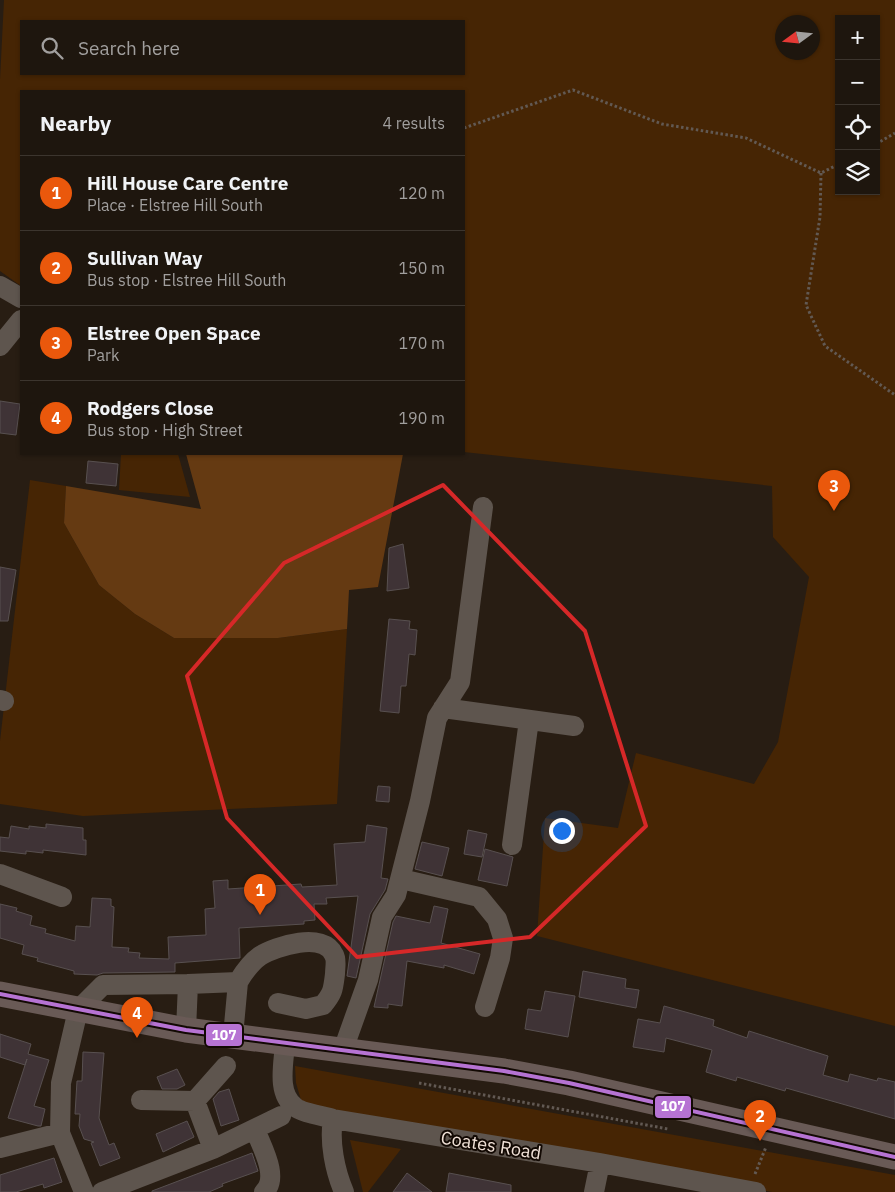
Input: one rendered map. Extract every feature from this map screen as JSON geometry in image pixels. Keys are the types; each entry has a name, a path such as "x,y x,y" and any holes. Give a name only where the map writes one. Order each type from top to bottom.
{"main road":[{"path":"0,994 186,1030 504,1071 570,1083 895,1157"}],"street":[{"path":"0,286 20,297"},
{"path":"0,346 20,321"},
{"path":"343,1050 368,980 382,917 396,895 401,879 420,801 437,718 460,682 483,507"},
{"path":"443,708 574,726"},
{"path":"512,845 529,720"},
{"path":"0,874 62,897"},
{"path":"401,879 479,897 497,919 503,938 500,958 485,1007"},
{"path":"233,1036 238,982 246,968 260,956 276,949 307,942 320,943 328,947 335,955 336,966 332,994 323,1005 306,1009 278,1003"},
{"path":"84,1192 60,1132 61,1083 78,1010 103,986 238,982"},
{"path":"186,1030 188,984"},
{"name":"Coates Road","path":"285,1043 282,1076 284,1090 288,1099 296,1108 333,1119 600,1163 752,1191"},
{"path":"141,1100 195,1101 226,1066"},
{"path":"195,1101 213,1149"},
{"path":"102,1192 213,1149 281,1116"},
{"path":"333,1119 334,1155 344,1192"},
{"path":"255,1128 271,1177 264,1192"},
{"path":"0,1148 60,1132"},
{"path":"594,1192 600,1163"}],"path":[{"path":"465,128 573,90 662,124 746,138 821,173"},
{"path":"880,142 895,134"},
{"path":"821,173 835,166"},
{"path":"821,173 820,217 806,305 825,346 895,395"},
{"path":"412,1081 677,1130"},
{"path":"752,1191 766,1147 775,1148"}],"highlighted area":[{"path":"443,485 585,631 646,826 530,937 357,957 227,818 187,676 284,563"}],"shaded area":[{"path":"4,0 895,0 895,1026 537,936 545,818 618,828 636,753 754,784 778,742 809,577 773,537 772,486 465,452 465,90 20,90 20,285 0,271 0,80"},
{"path":"121,455 178,455 190,497 119,490"},
{"path":"186,455 403,455 378,587 349,590 347,629 278,638 174,638 135,614 99,585 64,523 66,486 201,509"},
{"path":"30,480 66,486 64,523 99,585 135,614 174,638 278,638 347,629 337,804 83,816 0,804 0,741"},
{"path":"295,1066 895,1175 895,1192 772,1192 320,1109 301,1100 296,1083"},
{"path":"350,1140 401,1149 368,1192 363,1192"}],"building":[{"path":"0,401 20,404 16,435 0,433"},
{"path":"88,461 118,464 116,486 86,483"},
{"path":"403,544 409,588 387,591 389,548"},
{"path":"0,567 16,570 8,621 0,621"},
{"path":"389,619 410,621 409,629 417,630 415,655 409,654 406,686 401,686 399,713 380,711"},
{"path":"378,786 390,787 389,802 376,801"},
{"path":"46,824 83,828 83,840 86,840 86,855 43,850 43,853 26,851 26,854 0,851 0,837 9,838 11,826 29,829 29,826 46,828"},
{"path":"367,825 387,828 381,878 388,879 385,890 370,914 356,978 347,976 358,896 326,898 327,904 314,904 315,920 304,921 304,924 239,928 240,958 175,963 175,972 74,974 74,971 37,961 38,958 22,954 24,945 0,938 0,904 17,908 16,911 32,916 30,925 46,929 45,933 75,941 76,926 90,927 92,898 111,899 111,906 114,907 112,947 129,948 128,952 140,953 139,958 169,959 168,937 206,935 205,909 215,908 213,881 228,880 228,889 301,884 302,887 337,885 334,844 365,842"},
{"path":"468,830 487,834 482,857 464,854"},
{"path":"422,842 449,848 442,876 415,869"},
{"path":"485,849 513,857 507,886 478,880"},
{"path":"434,906 448,909 441,943 480,954 474,974 444,965 444,968 407,961 402,1006 388,1004 388,1008 374,1007 393,922 396,916 430,923"},
{"path":"583,971 626,979 625,988 639,990 636,1008 579,997"},
{"path":"545,991 575,996 568,1037 525,1029 528,1009 541,1011"},
{"path":"664,1006 714,1020 713,1026 747,1038 749,1031 828,1056 823,1075 848,1082 850,1074 877,1081 878,1078 895,1082 895,1119 786,1088 785,1091 737,1077 736,1081 706,1072 712,1050 666,1038 664,1052 633,1047 638,1019 660,1023"},
{"path":"0,1034 31,1044 28,1054 49,1060 34,1106 45,1109 41,1126 8,1118 27,1059 25,1065 0,1057"},
{"path":"83,1052 104,1053 99,1118 109,1145 114,1143 120,1158 100,1166 91,1143 94,1142 84,1139 79,1126 80,1114 75,1114 77,1081 82,1081"},
{"path":"177,1069 185,1085 177,1089 162,1089 157,1077"},
{"path":"229,1089 239,1120 221,1126 213,1099 219,1092"},
{"path":"187,1121 194,1137 163,1152 156,1134"},
{"path":"252,1153 258,1171 222,1184 223,1186 209,1192 152,1192 152,1191"},
{"path":"54,1158 62,1182 44,1188 43,1184 16,1192 0,1192 0,1175"},
{"path":"407,1173 432,1192 393,1192"},
{"path":"449,1173 511,1185 511,1192 446,1192"}],"transit line":[{"name":"107","path":"0,994 186,1030 504,1071 569,1083 895,1157"}],"place":[{"name":"Elstree Open Space","path":"834,511"},
{"name":"Hill House Care Centre","path":"260,915"},
{"name":"Rodgers Close","path":"137,1038"},
{"name":"Sullivan Way","path":"760,1141"}]}
